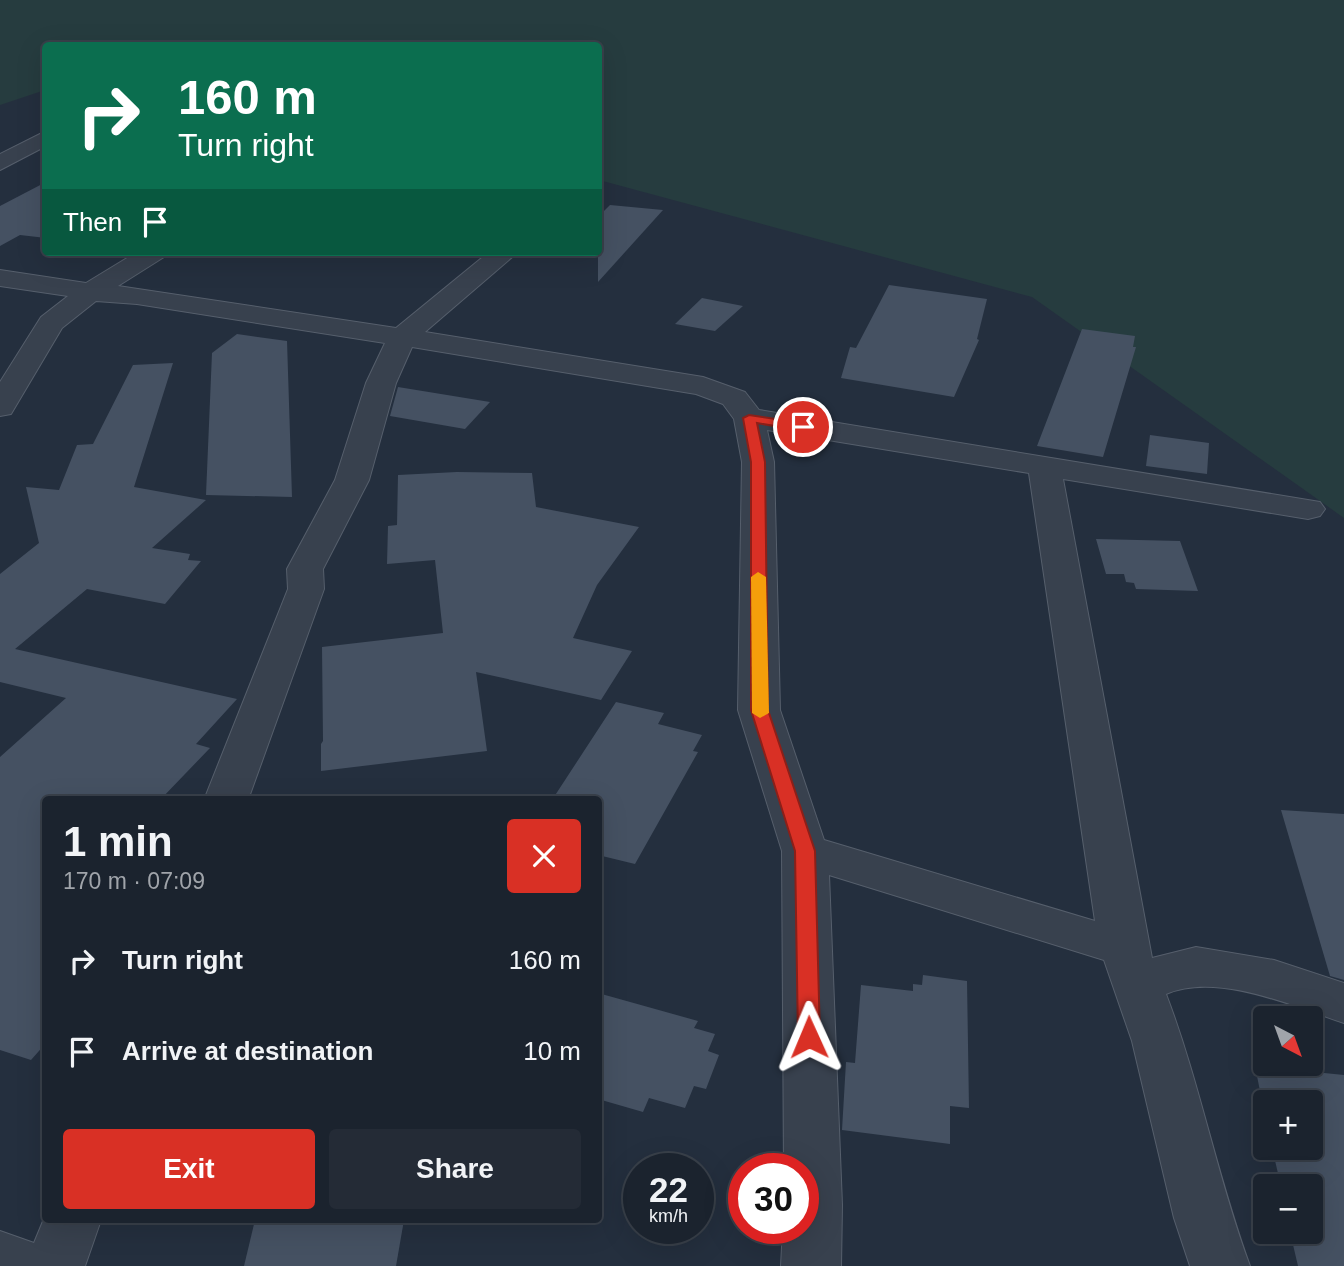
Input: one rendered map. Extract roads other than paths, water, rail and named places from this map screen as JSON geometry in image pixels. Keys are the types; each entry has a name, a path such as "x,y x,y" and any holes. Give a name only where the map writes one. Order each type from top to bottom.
{"street":[{"path":"0,163 42,139"},
{"path":"0,407 51,323 90,292 148,256"},
{"path":"228,796 306,589 305,569 352,480 382,383 402,337 500,256"},
{"path":"0,278 90,292 137,296 703,386 734,398 749,418 758,462 759,710 805,851 813,1205 811,1266"},
{"path":"749,418 1308,509"},
{"path":"1044,466 1130,967 1158,1041 1203,1218 1220,1266"},
{"path":"805,851 1130,967 1171,971 1196,966 1274,979 1344,1003"},
{"path":"55,1266 71,1223"},
{"path":"0,1259 20,1266"}]}
